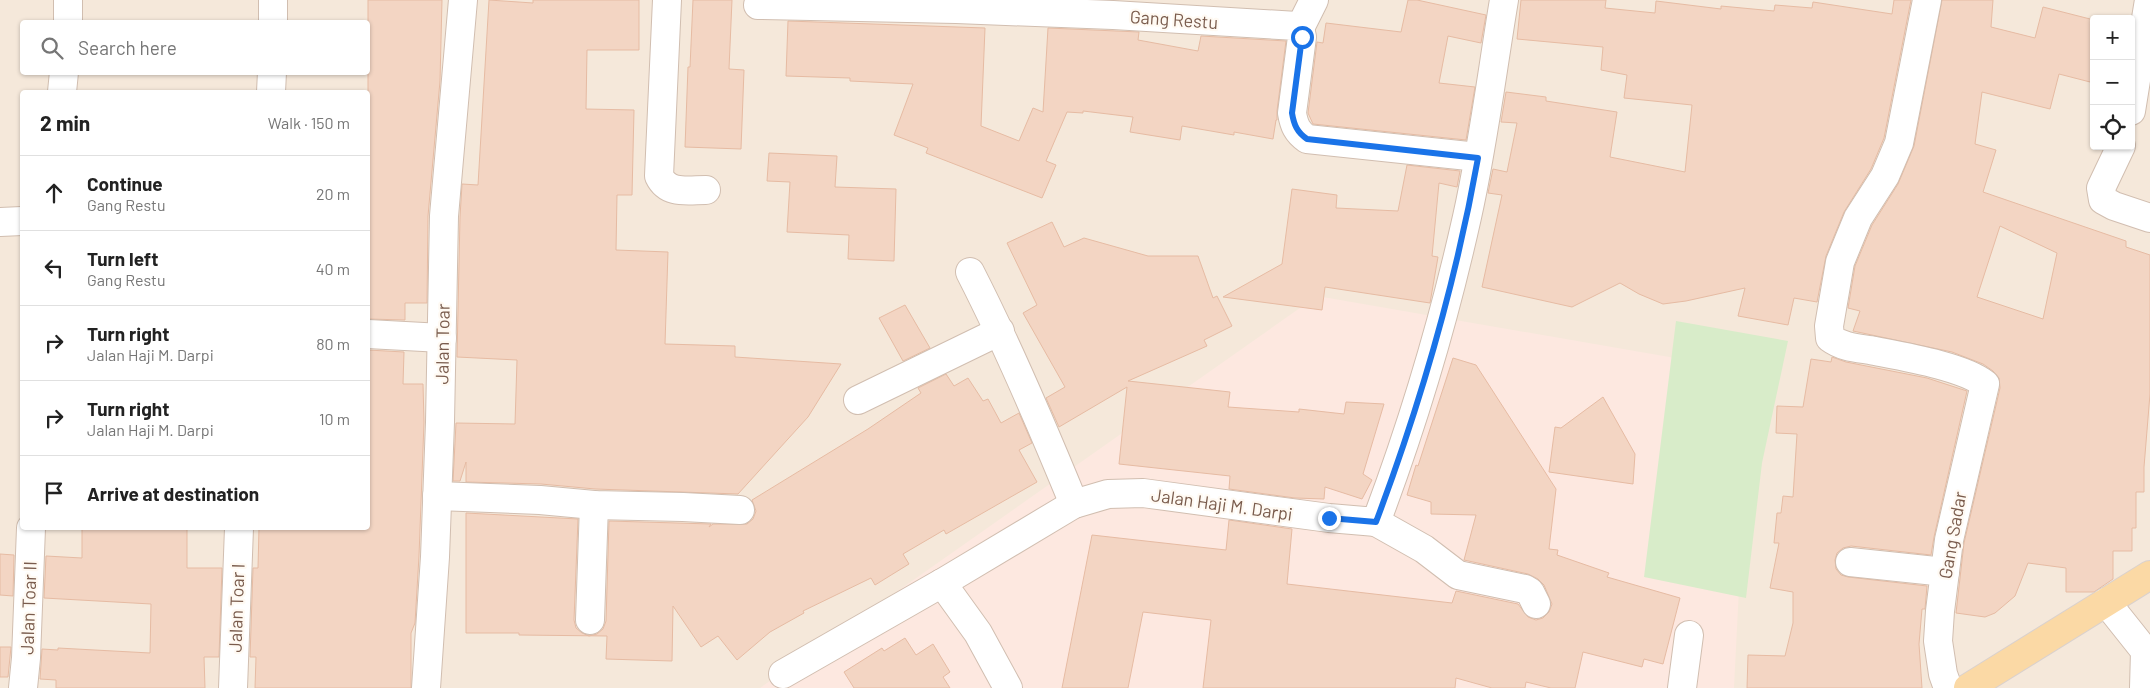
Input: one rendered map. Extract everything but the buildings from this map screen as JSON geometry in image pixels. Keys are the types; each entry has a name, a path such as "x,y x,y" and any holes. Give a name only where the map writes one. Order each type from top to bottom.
{"main road":[{"path":"1968,688 2150,574"}],"street":[{"path":"68,0 68,20"},
{"path":"273,0 273,20"},
{"name":"Jalan Toar","path":"426,688 437,496 444,216 463,0"},
{"path":"667,0 659,176 663,184 671,190 706,190"},
{"path":"1314,0 1300,28 1302,37 1292,113 1293,123 1298,133 1307,139 1478,158"},
{"path":"1504,0 1467,216 1436,337 1391,481 1376,522 1424,549 1458,575 1525,588 1530,592 1536,604"},
{"name":"Gang Sadar","path":"1927,0 1899,143 1885,176 1858,218 1840,262 1829,326 1830,338 1846,346 1921,360 1976,376 1984,384 1949,540 1945,572 1938,641 1943,674 1948,688"},
{"path":"2132,105 2149,0"},
{"name":"Gang Restu","path":"758,4 956,8 1286,25 1298,26 1300,28"},
{"path":"62,90 64,75"},
{"path":"270,90 272,75"},
{"path":"2119,150 2101,188 2103,200 2114,206 2150,218"},
{"path":"0,222 20,221"},
{"path":"970,272 1031,399 1074,504"},
{"path":"858,400 1000,331"},
{"path":"370,334 442,338"},
{"name":"Jalan Haji M. Darpi","path":"783,674 942,583 1074,504 1108,494 1143,493 1329,518 1376,522"},
{"path":"437,496 540,500 594,505 740,510"},
{"path":"590,620 594,505"},
{"name":"Jalan Toar II","path":"23,688 31,530"},
{"name":"Jalan Toar I","path":"233,688 239,530"},
{"path":"1850,562 1945,572"},
{"path":"942,583 978,634 1008,688"},
{"path":"2106,602 2145,651 2144,688"},
{"path":"1682,688 1689,636"}],"shaded area":[{"path":"0,0 2150,0 2150,688 0,688"},
{"path":"1317,296 1750,371 1734,688 760,688"}],"green space":[{"path":"1676,321 1788,341 1762,463 1746,598 1644,577"}],"route":[{"path":"1302,37 1292,113 1293,123 1298,133 1307,139 1478,158 1467,216 1436,337 1391,481 1376,522 1329,518"}]}
